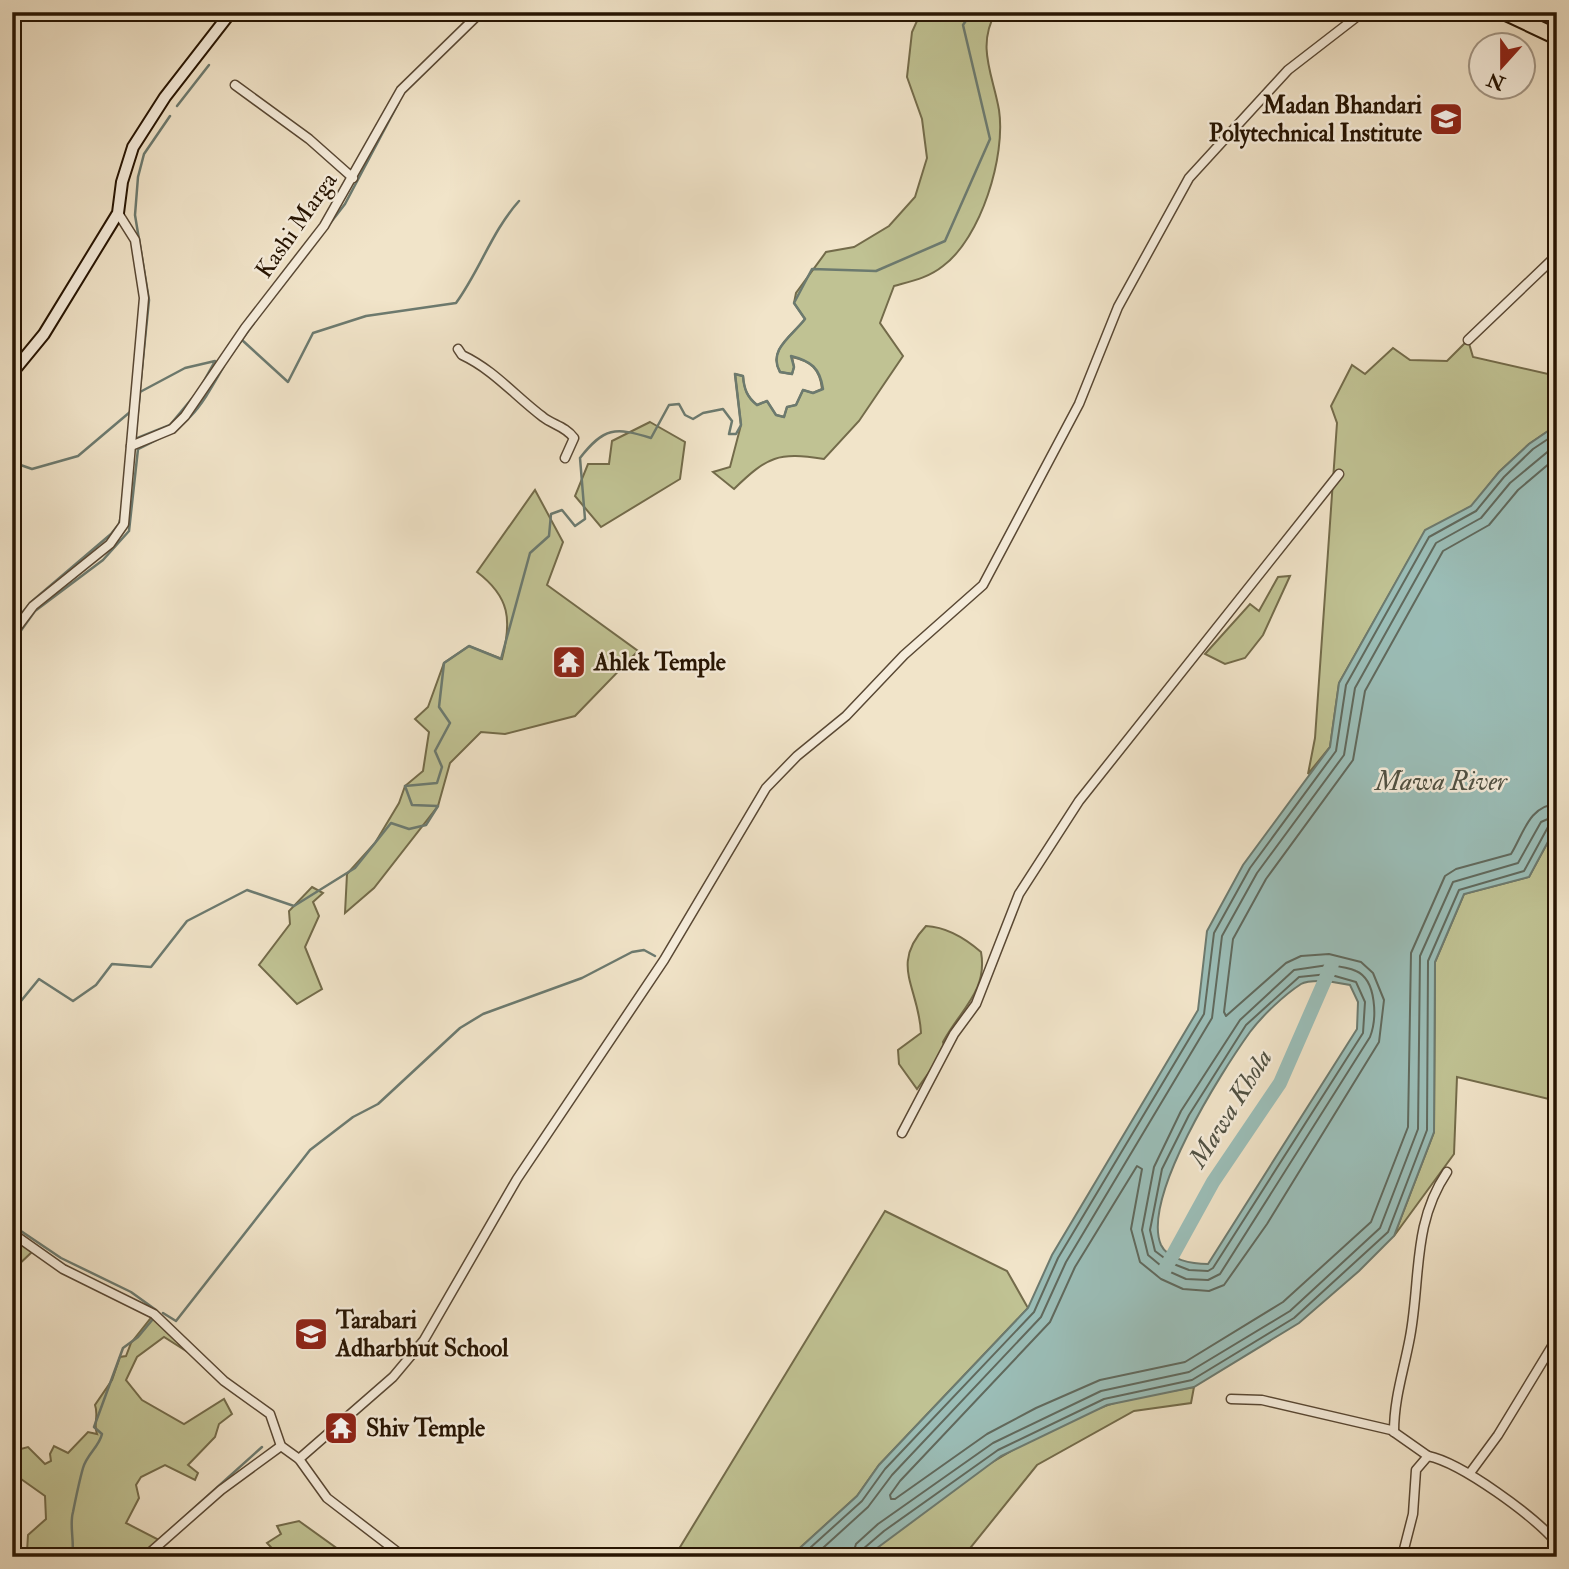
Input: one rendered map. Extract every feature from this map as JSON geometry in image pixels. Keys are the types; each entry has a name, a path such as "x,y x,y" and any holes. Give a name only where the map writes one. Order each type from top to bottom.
{"highway":[{"path":"1514,14 1557,37"}],"street":[{"path":"12,373 44,334 118,213 122,182 133,147 165,97 231,12"},
{"name":"Kashi Marga","path":"131,446 172,429 185,416 245,328 324,226 401,90 481,12"},
{"path":"299,1459 393,1377 424,1340 516,1179 633,1008 766,789 797,756 846,716 904,655 983,585 1079,404 1118,307 1189,178 1287,70 1363,12"},
{"path":"235,85 309,139 353,178"},
{"path":"12,634 33,606 110,544 124,524 144,298 135,240 118,213"},
{"path":"1468,340 1557,255"},
{"path":"458,349 461,355 511,387 516,396 543,418 568,430 574,438 565,458"},
{"path":"902,1133 954,1034 976,1004 1019,894 1079,801 1339,474"},
{"path":"1394,1432 1394,1404 1410,1338 1424,1220 1432,1195 1447,1172"},
{"path":"12,1233 64,1269 154,1314 224,1381 270,1414 281,1446 299,1459 327,1498 404,1557"},
{"path":"1469,1473 1498,1434 1557,1338"},
{"path":"1231,1399 1262,1400 1394,1432 1428,1456 1441,1459 1469,1473 1540,1524 1557,1543"},
{"path":"145,1557 221,1490 281,1446"},
{"path":"1402,1557 1413,1514 1416,1470 1428,1456"}],"green space":[{"path":"921,12 996,12 987,37 987,49 1000,129 999,150 988,195 969,236 957,253 932,273 894,286 880,323 903,356 859,421 824,459 795,456 774,459 756,469 734,489 713,472 730,467 741,425 735,374 743,376 747,392 757,405 767,401 776,415 784,417 787,407 796,405 803,390 813,393 822,389 817,371 804,361 792,357 792,374 780,372 777,364 783,343 805,319 794,303 796,293 826,252 854,247 889,226 915,197 927,158 922,119 907,77 912,32"},
{"path":"1468,340 1473,357 1557,376 1557,425 1529,444 1499,472 1472,506 1425,531 1339,683 1330,747 1308,774 1315,738 1337,423 1331,406 1352,365 1365,374 1393,348 1410,360 1447,361"},
{"path":"650,422 685,442 680,479 601,527 575,496 588,464 609,464 612,441"},
{"path":"535,490 563,542 547,585 638,651 575,716 505,734 481,732 450,763 438,806 374,888 345,913 347,874 375,843 399,803 405,786 423,771 429,732 415,719 428,707 444,663 469,646 502,659 507,632 506,610 496,591 477,572"},
{"path":"1290,576 1263,635 1245,658 1225,664 1205,654 1250,604 1259,611 1278,577"},
{"path":"1557,825 1557,1101 1457,1077 1454,1154 1394,1236 1434,1132 1435,962 1464,894 1529,877"},
{"path":"312,887 323,893 313,902 319,916 305,947 322,989 297,1004 259,965 290,924 289,911"},
{"path":"926,926 948,931 969,943 981,952 982,966 977,989 943,1042 945,1050 917,1089 899,1064 898,1050 921,1033 908,965 909,953 915,940"},
{"path":"885,1211 1007,1271 1028,1308 879,1465 857,1496 790,1557 674,1557"},
{"path":"12,1233 35,1249 12,1271"},
{"path":"154,1314 205,1363 164,1337 137,1357 126,1380 142,1400 184,1424 224,1399 232,1414 219,1424 215,1437 188,1465 198,1473 195,1480 165,1465 141,1477 136,1485 139,1498 126,1523 161,1541 145,1557 12,1557 14,1548 27,1552 28,1535 46,1519 45,1496 21,1479 12,1480 12,1440 21,1449 28,1447 45,1464 51,1461 50,1454 54,1446 68,1453 88,1432 97,1434 95,1405 112,1380 120,1357 126,1356 131,1343"},
{"path":"1194,1387 1191,1403 1134,1411 1037,1465 963,1557 865,1557 948,1491 1040,1435 1105,1406"},
{"path":"299,1521 349,1557 280,1557 267,1543 281,1534 277,1526"}],"water":[{"name":"Mawa River","path":"1557,425 1557,825 1529,877 1464,894 1435,962 1434,1132 1394,1236 1359,1271 1299,1323 1194,1387 1107,1405 1001,1456 865,1557 790,1557 857,1496 879,1465 1028,1308 1052,1255 1198,1010 1207,931 1243,865 1330,747 1339,683 1425,530 1471,506 1499,472 1529,444","holes":["1327,981 1350,985 1358,1002 1357,1029 1208,1264 1175,1258 1161,1245 1158,1224 1163,1197 1188,1135 1237,1050 1267,1013 1301,984"]}],"waterway":[{"path":"12,1012 39,979 73,1001 96,985 112,964 151,967 187,921 247,890 294,906 355,868 391,823 409,829 426,825 438,806 412,805 405,786 437,783 442,767 435,751 450,723 439,707 444,663 469,646 501,659 530,553 549,536 551,514 562,510 575,526 585,519 580,458 588,448 611,432 628,432 651,438 669,405 679,404 685,415 693,419 703,413 723,409 732,421 729,434 736,434 741,425 735,374 743,376 747,392 757,405 767,401 776,415 784,417 787,407 796,405 803,390 813,393 823,389 817,371 804,360 791,356 794,367 792,374 780,372 777,364 783,343 805,319 794,303 812,269 876,271 945,241 990,139 963,25 972,12"},
{"path":"177,106 209,65"},
{"path":"328,226 345,204 399,102"},
{"path":"140,388 149,300 135,215 138,177 144,154 170,116"},
{"path":"242,340 288,382 313,333 366,316 456,303 501,225 519,201"},
{"path":"231,355 256,320"},
{"path":"215,361 199,390 170,425 135,439 140,392 185,368 215,361"},
{"path":"12,643 35,611 103,560 129,531 138,449 169,433 190,417 224,366"},
{"path":"12,462 32,469 78,456 130,412"},
{"path":"12,626 30,603 111,534 119,524 122,512"},
{"path":"163,1313 176,1321 310,1150 353,1117 378,1104 460,1028 483,1014 582,978 632,952 644,950 655,956"},
{"name":"Mawa Khola","path":"1164,1271 1213,1182 1280,1083 1332,964"},
{"path":"12,1225 61,1258 131,1292 156,1310"},
{"path":"72,1557 72,1517 80,1479 85,1463 102,1434 94,1427 123,1348 138,1337 153,1319"},
{"path":"153,1545 262,1447"}],"place":[{"name":"Madan Bhandari Polytechnical Institute","path":"1446,119"},
{"name":"Ahlek Temple","path":"569,662"},
{"name":"Tarabari Adharbhut School","path":"311,1334"},
{"name":"Shiv Temple","path":"341,1428"}]}
